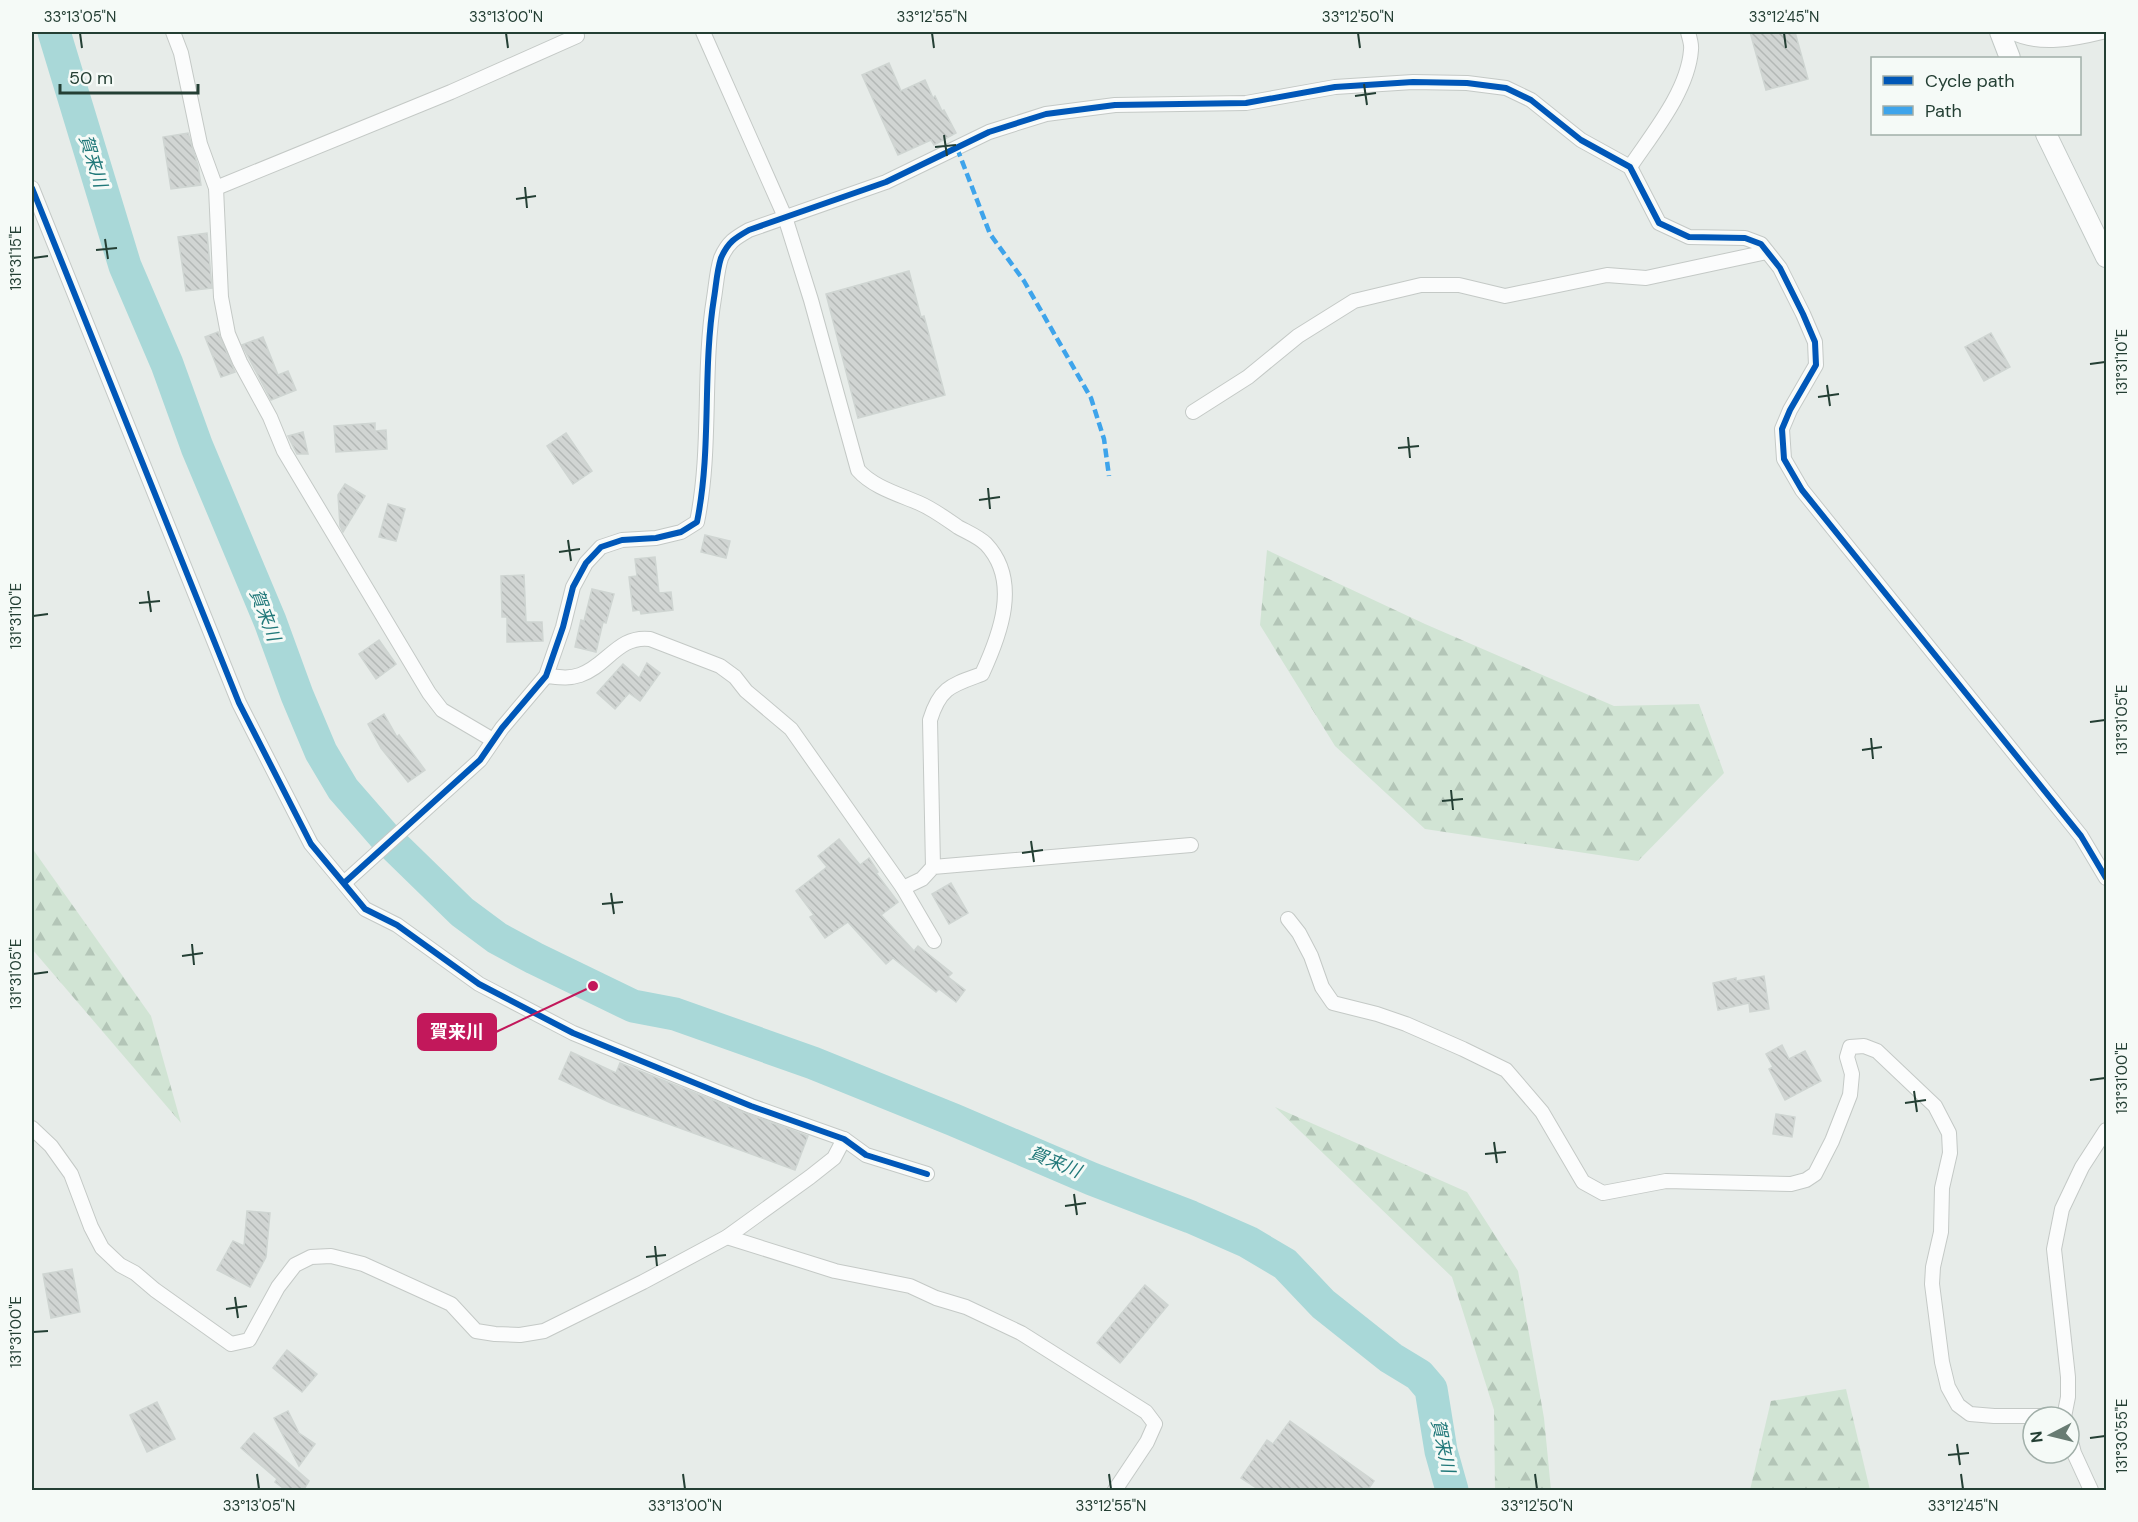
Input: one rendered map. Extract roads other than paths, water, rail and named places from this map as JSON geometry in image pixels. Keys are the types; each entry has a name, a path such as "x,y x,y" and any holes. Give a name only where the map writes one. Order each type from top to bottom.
{"main road":[{"path":"2000,32 2010,57"},
{"path":"2046,135 2106,257"}],"street":[{"path":"173,32 181,53 200,144 216,188 221,297 228,334 240,362 270,417 284,451 429,693 442,710 494,740"},
{"path":"703,32 785,217 811,300 858,470 867,480 927,507 985,544 1001,568 1006,583 1002,618 994,647 982,675 948,688 936,702 930,720 933,867"},
{"path":"1630,167 1684,80 1692,49 1688,32"},
{"path":"2012,32 2024,38 2042,41 2103,32"},
{"path":"216,188 451,92 577,36"},
{"path":"344,883 480,760 502,728 546,676 563,627 573,587 586,563 601,547 622,540 656,538 681,532 697,522 706,462 707,376 711,318 721,259 732,239 749,230 886,182 989,132 1046,114 1115,105 1246,103 1335,87 1413,82 1467,83 1506,87 1531,100 1581,140 1630,167 1659,223 1689,237 1745,238 1761,244 1779,268 1815,342 1816,365 1790,410 1782,429 1784,459 1802,490 2081,836 2106,878"},
{"path":"32,188 239,703 311,844 365,909 397,925 479,984 573,1033 751,1106 844,1139 867,1155 927,1173"},
{"path":"1193,412 1248,377 1298,336 1354,301 1421,285 1459,285 1505,296 1607,275 1646,278 1767,252"},
{"path":"546,676 566,678 580,675 592,670 628,641 639,638 650,639 720,666 791,729 903,888 934,941"},
{"path":"903,888 922,879 933,867 1191,845"},
{"path":"1288,919 1299,933 1311,956 1322,987 1333,1003 1406,1024 1506,1070 1542,1112 1583,1182 1603,1193 1666,1181 1791,1184 1806,1180 1815,1174 1832,1141 1850,1095 1852,1074 1847,1057 1850,1047 1864,1046 1877,1051 1935,1106 1949,1133 1950,1153 1942,1188 1941,1232 1932,1284 1942,1362 1948,1387 1958,1406 1970,1414 2021,1416"},
{"path":"32,1128 51,1146 71,1174 91,1227 102,1248 120,1265 135,1273 231,1344 249,1340 278,1287 295,1265 311,1257 331,1256 363,1264 451,1304 476,1330 495,1334 520,1335 544,1331 727,1237 834,1158 844,1139"},
{"path":"2066,1405 2068,1377 2054,1248 2062,1209 2082,1167 2106,1130"},
{"path":"727,1237 835,1270 910,1286 936,1298 966,1307 1021,1333 1146,1412 1155,1424 1147,1442 1115,1491"},
{"path":"2080,1465 2091,1491"}],"waterway":[{"name":"賀来川","path":"54,32 125,266 167,364 197,447 270,621 297,695 321,752 343,789 384,836 462,912 497,938 633,1006 675,1014 813,1063 1092,1179 1191,1217 1248,1242 1285,1264 1323,1304 1391,1358 1419,1375 1431,1389 1441,1451 1452,1490"}],"place":[{"name":"賀来川","path":"593,986"}]}
